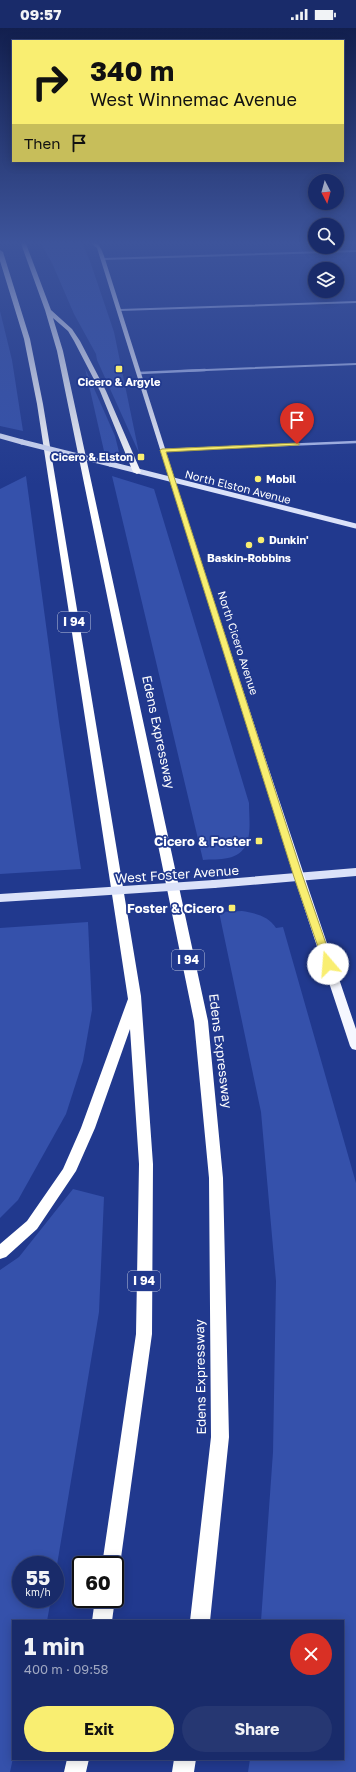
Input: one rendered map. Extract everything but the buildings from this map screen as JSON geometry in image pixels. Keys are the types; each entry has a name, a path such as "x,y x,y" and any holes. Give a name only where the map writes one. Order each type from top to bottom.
{"highway":[{"name":"I 94","path":"22,322 27,339 40,404 134,996 146,1164 144,1334 112,1556"},
{"name":"Edens Expressway","path":"52,322 60,351 201,1021 216,1178 220,1437 200,1620"},
{"path":"62,322 70,330 77,341 103,391 137,472"},
{"path":"0,1253 32,1225 69,1171 94,1114 134,996"},
{"path":"102,1620 104,1608"},
{"path":"75,1772 78,1760"},
{"path":"183,1772 185,1760"}],"main road":[{"name":"North Cicero Avenue","path":"124,322 162,450 299,877 356,1046"},
{"name":"North Elston Avenue","path":"0,436 172,481 356,526"},
{"name":"West Foster Avenue","path":"0,898 214,884 356,872"}],"street":[{"path":"139,373 356,364"},
{"path":"162,450 356,442"}],"shaded area":[{"path":"0,322 3,322 12,360 23,431 0,426"},
{"path":"79,322 111,322 139,453 97,360 96,354"},
{"path":"85,368 115,436 119,452 113,454 104,451"},
{"path":"26,476 59,722 81,869 0,874 0,489"},
{"path":"112,476 154,489 249,803 249,836 247,844 237,855 228,858 203,860"},
{"path":"242,911 256,914 265,918 276,928 283,927 356,1183 356,1772 248,1772 250,1760 344,1760 344,1620 261,1620 273,1452 276,1281 261,1112 219,912"},
{"path":"88,922 92,1010 83,1061 66,1114 18,1200 0,1218 0,928"},
{"path":"73,1189 104,1197 99,1312 58,1556 12,1556 12,1608 49,1608 47,1620 12,1620 13,1760 10,1772 0,1772 0,1270 19,1257"}],"place":[{"name":"Cicero & Argyle","path":"119,369"},
{"name":"Cicero & Elston","path":"141,457"},
{"name":"Mobil","path":"258,479"},
{"name":"Dunkin'","path":"261,540"},
{"name":"Baskin-Robbins","path":"249,545"},
{"name":"Cicero & Foster","path":"259,841"},
{"name":"Foster & Cicero","path":"232,908"}],"route":[{"path":"297,444 162,450 328,964"}]}
